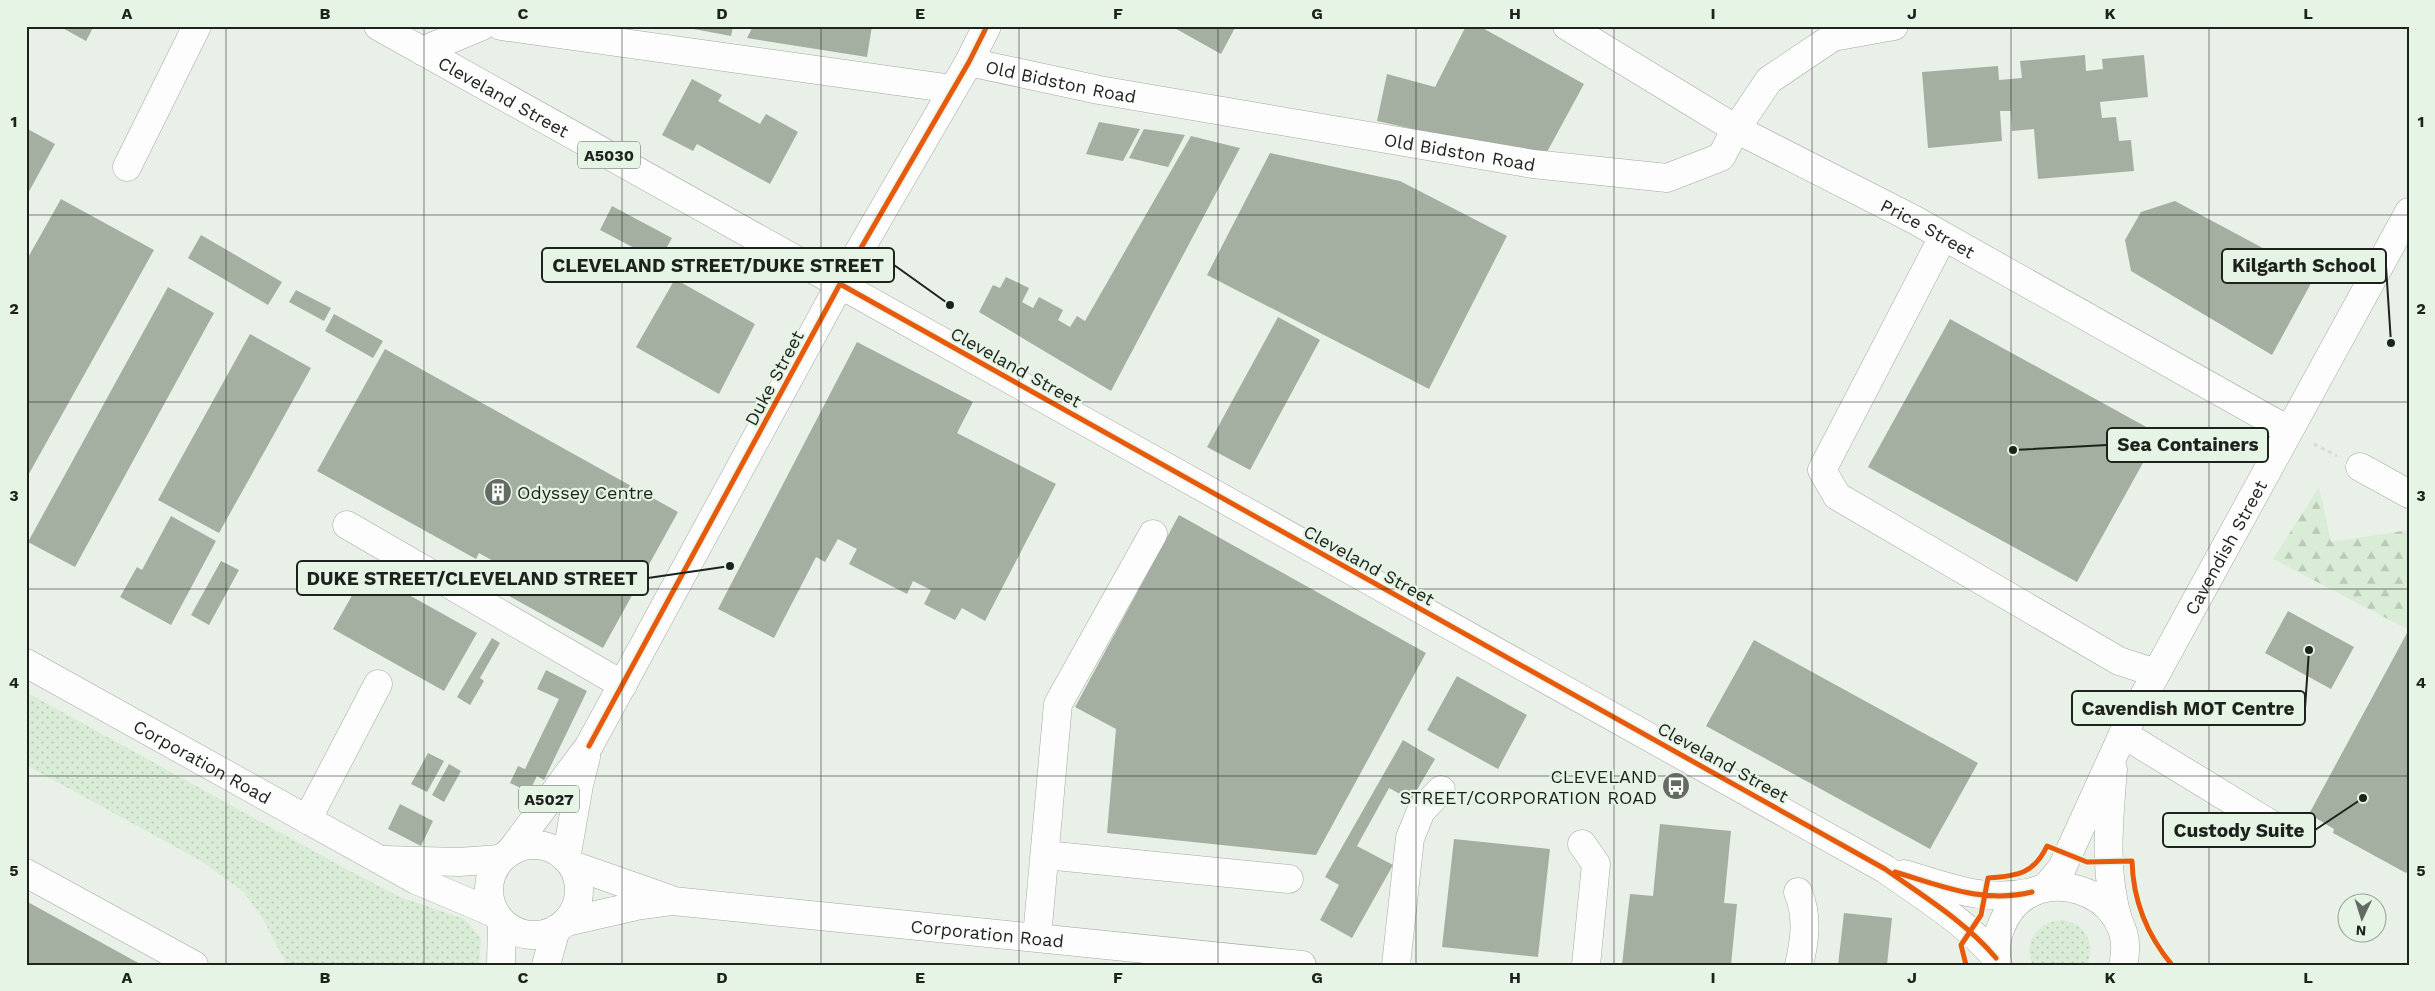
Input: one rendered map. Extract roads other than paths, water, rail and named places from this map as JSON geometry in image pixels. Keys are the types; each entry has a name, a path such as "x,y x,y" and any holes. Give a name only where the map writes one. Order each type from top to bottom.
{"main road":[{"path":"127,167 197,26"},
{"name":"Cleveland Street","path":"378,26 1885,869 1966,928 1997,961"},
{"path":"422,51 482,26"},
{"path":"501,26 952,89"},
{"name":"Duke Street","path":"505,856 589,746 840,284 969,62 987,26"},
{"name":"Old Bidston Road","path":"969,62 1099,90 1523,163 1667,178 1721,157 1736,129 1769,80 1833,37 1894,26"},
{"name":"Price Street","path":"1571,27 1736,129 1944,237 2288,430"},
{"name":"Cavendish Street","path":"1997,961 1997,938 2004,919 2016,903 2039,890 2062,868 2119,743 2156,673 2409,212"},
{"path":"1944,237 1822,470 1837,496 2119,661 2156,673"},
{"path":"2360,467 2409,494"},
{"path":"347,525 622,685"},
{"path":"1037,937 1058,704 1153,534"},
{"name":"Corporation Road","path":"26,663 378,860 416,880 498,917"},
{"path":"307,820 378,684"},
{"path":"2119,743 2282,831"},
{"name":"Cavendish Street","path":"2119,743 2108,861 2112,896 2122,942"},
{"name":"Duke Street","path":"569,862 579,785 589,746"},
{"path":"1396,965 1410,838 1421,811 1440,790"},
{"path":"1582,844 1596,864 1586,965"},
{"path":"501,965 498,917 490,900 489,888 492,873 505,856 522,847 538,845 555,850 569,862 578,882 579,896 573,912 561,926 546,965"},
{"path":"1045,855 1289,879"},
{"name":"Corporation Road","path":"378,860 459,862 505,856"},
{"name":"Corporation Road","path":"569,862 673,901"},
{"name":"Cleveland Street","path":"1885,869 1985,896 2011,897 2064,886 2080,889 2096,897 2109,908 2122,942"},
{"path":"26,873 194,965"},
{"path":"1798,892 1804,905 1805,923 1804,946 1798,965"},
{"name":"Corporation Road","path":"561,926 636,906 673,901 1302,965"},
{"path":"498,917 514,931 528,935 544,934 561,926"},
{"path":"2122,942 2137,965"}],"place":[{"name":"CLEVELAND STREET/DUKE STREET","path":"950,305"},
{"name":"Kilgarth School","path":"2391,343"},
{"name":"Sea Containers","path":"2013,450"},
{"name":"Odyssey Centre","path":"498,492"},
{"name":"DUKE STREET/CLEVELAND STREET","path":"730,566"},
{"name":"Cavendish MOT Centre","path":"2309,650"},
{"name":"CLEVELAND STREET/CORPORATION ROAD","path":"1676,786"},
{"name":"Custody Suite","path":"2363,798"}]}
